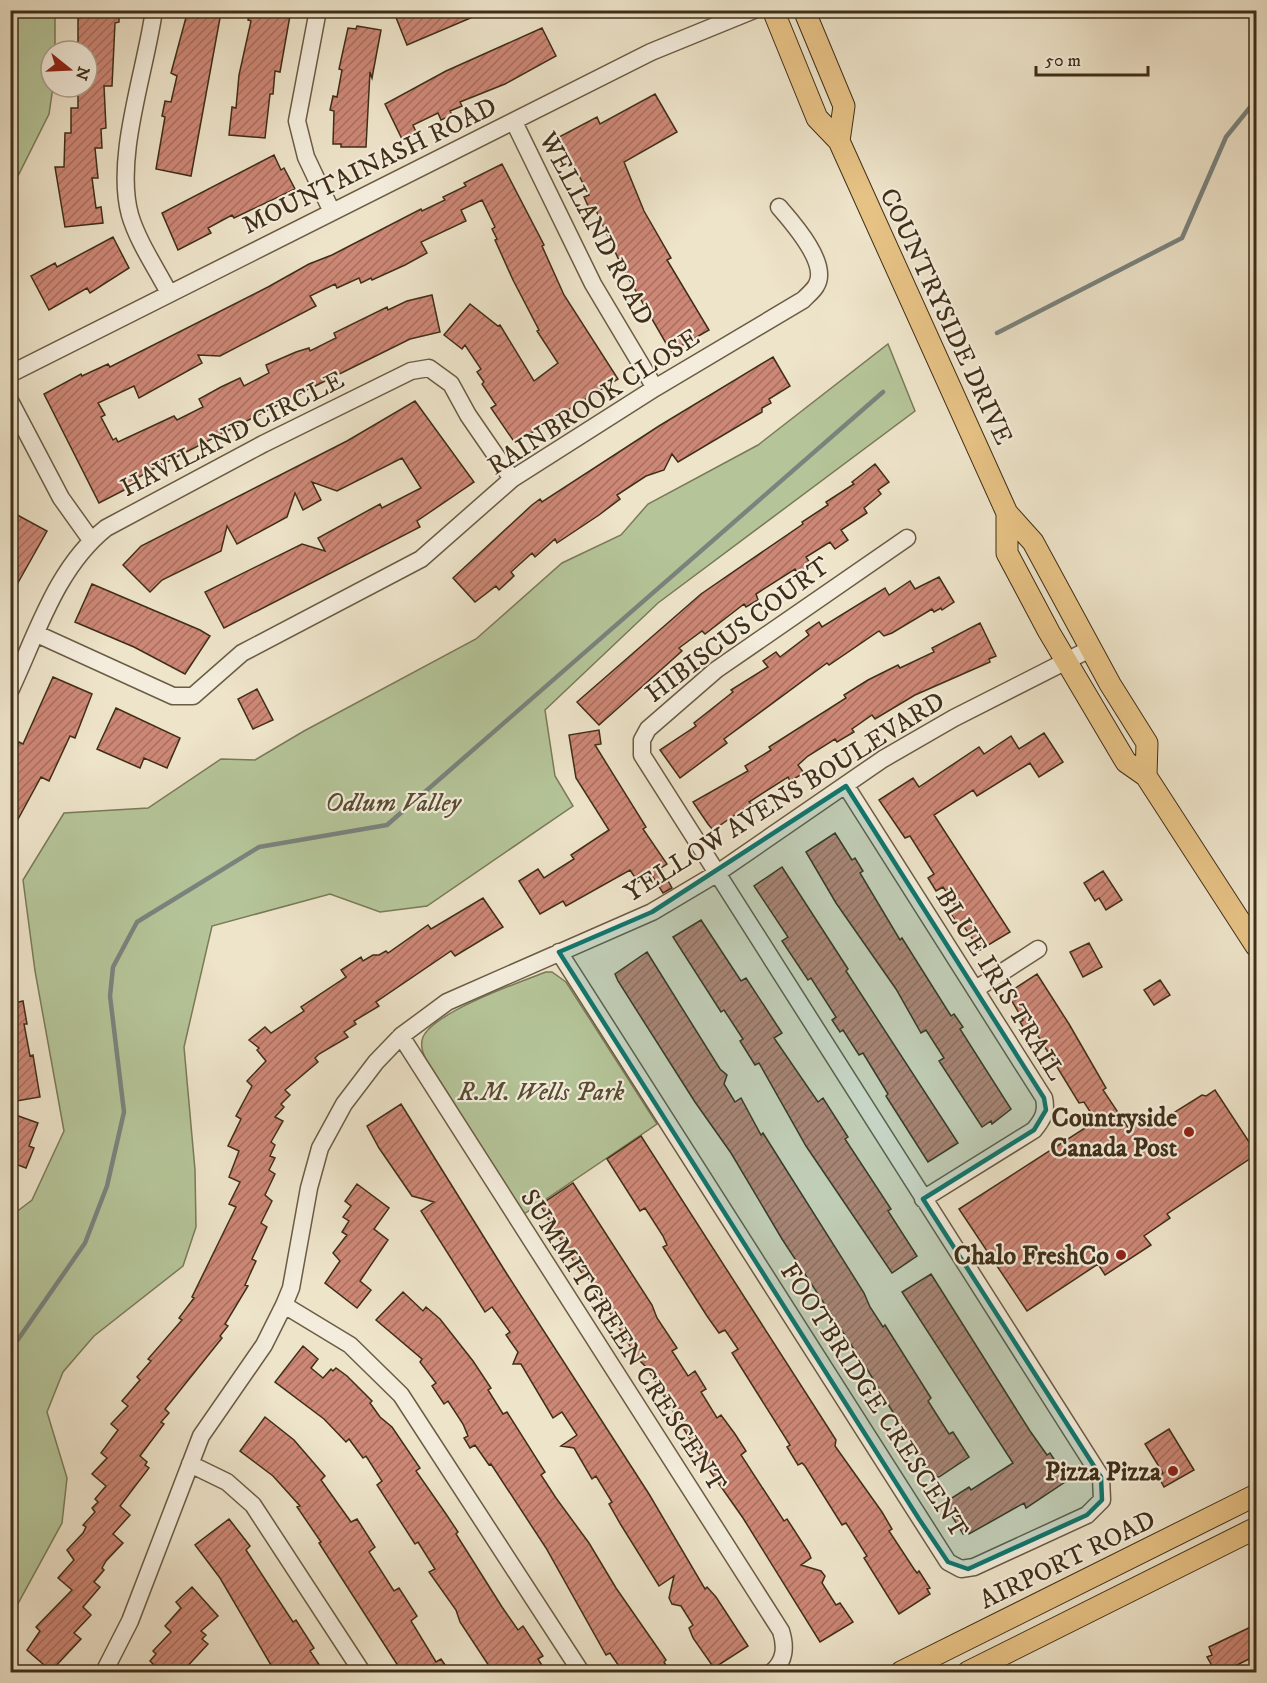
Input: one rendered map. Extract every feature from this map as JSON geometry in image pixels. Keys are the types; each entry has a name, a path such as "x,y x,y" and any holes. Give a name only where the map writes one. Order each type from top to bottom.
{"main road":[{"name":"COUNTRYSIDE DRIVE","path":"773,10 817,118 839,141 1007,513 1033,542 1090,649 1147,743 1146,776"},
{"path":"804,10 844,106 839,141"},
{"name":"COUNTRYSIDE DRIVE","path":"1007,513 1007,553 1066,662 1126,762 1146,776 1257,946"},
{"name":"AIRPORT ROAD","path":"901,1672 1257,1496"},
{"path":"968,1672 1257,1528"}],"street":[{"path":"154,10 126,160 126,185 130,214 136,231 169,293"},
{"path":"318,10 297,122 306,157 332,212"},
{"name":"MOUNTAINASH ROAD","path":"10,375 651,52 754,10"},
{"name":"WELLAND ROAD","path":"514,122 593,284 655,388"},
{"name":"RAINBROOK CLOSE","path":"37,634 173,696 193,696 242,653 421,559 512,479 655,388 803,300 818,284 819,269 803,234 778,207"},
{"name":"HAVILAND CIRCLE","path":"10,691 58,586 72,563 91,540 142,507 420,368 437,371 451,384 468,415 512,479"},
{"path":"10,401 61,498 91,540"},
{"name":"HIBISCUS COURT","path":"716,874 647,766 642,755 642,740 648,729 716,670 907,538"},
{"name":"YELLOW AVENS BOULEVARD","path":"111,1670 208,1422 264,1346 291,1288 309,1188 320,1148 330,1125 354,1090 401,1036 424,1017 460,994 652,912 716,874 883,759 954,718 1090,649"},
{"name":"BLUE IRIS TRAIL","path":"846,786 1044,1098 1046,1110 1042,1121 1034,1130 923,1199"},
{"name":"FOOTBRIDGE CRESCENT","path":"559,952 948,1562 954,1567 968,1569 1087,1515 1102,1500 1101,1477 716,874"},
{"path":"976,989 1038,949"},
{"name":"SUMMITGREEN CRESCENT","path":"401,1036 781,1631 784,1640 783,1658 772,1672"},
{"path":"284,1305 350,1344 401,1395 581,1672"},
{"path":"190,1464 227,1482 253,1505 362,1672"}],"highlighted area":[{"path":"846,786 1044,1098 1046,1110 1034,1130 923,1199 1101,1477 1102,1500 1087,1515 968,1569 948,1562 919,1519 559,952 652,912"}],"green space":[{"path":"11,10 55,11 55,39 39,39 39,99 51,99 49,114 14,184 11,218"},
{"name":"Odlum Valley","path":"888,344 915,411 658,603 545,710 555,776 573,806 427,906 380,912 330,894 212,926 184,1047 195,1170 196,1227 183,1266 94,1336 63,1372 47,1412 67,1478 62,1523 14,1611 11,1627 11,1216 32,1200 64,1131 35,971 23,880 64,813 148,808 221,759 255,760 304,731 476,639 562,563 621,535 648,504 758,445"},
{"name":"R.M. Wells Park","path":"546,972 552,972 566,982 657,1124 524,1214 426,1059 422,1043 430,1027 460,1008"}],"building":[{"path":"78,10 119,10 119,22 115,23 112,86 104,86 106,128 101,129 102,148 95,148 98,178 92,178 96,208 101,207 103,223 65,227 55,167 64,167 65,133 71,133 71,108 78,108 78,99 99,99 99,39 78,39"},
{"path":"188,10 220,10 191,176 156,169 165,117 162,116 165,101 171,102 177,76 171,73"},
{"path":"250,10 291,10 280,72 275,71 273,94 270,94 265,138 229,135 232,107 236,108 239,75 251,21 248,20"},
{"path":"393,10 487,10 487,11 407,45"},
{"path":"357,26 381,30 372,78 370,72 366,147 341,147 341,144 333,144 334,111 330,110 333,96 337,97 342,70 339,69 348,28 356,29"},
{"path":"542,28 556,56 505,84 460,102 462,106 450,111 452,115 441,120 438,113 413,125 416,132 402,139 385,104 446,71"},
{"path":"655,94 677,132 624,162 644,211 671,258 667,260 709,330 671,352 623,269 594,206 589,208 584,197 589,195 559,137 597,117 600,124"},
{"path":"274,155 281,170 284,168 295,189 234,218 232,215 208,228 211,233 178,250 162,213"},
{"path":"502,164 544,245 542,246 564,295 618,379 515,443 491,408 496,405 477,372 481,369 465,345 462,349 444,335 470,304 498,326 500,325 534,381 558,363 537,331 539,330 513,280 495,240 497,239 492,229 495,227 482,200 461,210 466,221 421,242 427,253 405,265 372,280 371,278 361,283 359,278 337,288 335,284 310,296 316,306 220,356 198,355 202,363 139,398 134,386 98,403 105,415 101,417 113,440 116,438 118,442 174,416 177,420 203,407 199,399 221,387 240,378 244,386 269,373 266,365 296,352 309,348 310,351 336,338 334,333 387,307 388,310 407,301 432,295 440,332 410,339 309,389 159,466 137,478 140,482 99,503 44,394 81,374 82,376 108,364 110,367 309,264 332,255 421,209 422,211 445,200 443,197 466,186 464,183"},
{"path":"113,237 129,268 90,293 87,288 49,310 31,276 55,263 57,267"},
{"path":"773,357 790,386 769,399 771,403 762,408 762,412 678,462 672,454 664,470 646,476 617,495 620,499 599,515 557,543 555,539 535,557 532,553 511,572 514,576 499,590 496,586 475,602 453,578 540,499 542,502 659,426"},
{"path":"415,401 474,482 417,521 420,527 224,628 205,592 302,544 325,551 318,538 380,504 382,508 421,488 402,458 337,491 312,482 321,500 303,510 295,493 287,517 237,544 227,526 221,551 162,580 150,592 123,565 141,546 347,441"},
{"path":"875,464 889,482 878,490 881,494 864,508 867,513 841,530 848,540 835,549 830,542 806,557 812,566 799,575 795,569 756,594 758,600 746,607 744,604 705,634 702,631 679,648 682,651 599,725 577,702 701,594 803,524 802,522 828,505 826,502 854,484 852,482"},
{"path":"10,511 47,531 10,597"},
{"path":"939,577 954,602 942,610 941,608 934,612 932,609 892,633 884,636 879,631 829,665 827,663 724,739 727,743 680,778 660,750 696,726 694,723 733,692 731,690 768,667 763,661 776,652 780,657 809,635 806,631 819,622 822,627 885,588 889,595 910,581 915,589"},
{"path":"92,584 210,636 185,674 134,647 75,622"},
{"path":"980,623 996,656 989,659 990,662 915,695 875,719 872,715 852,729 854,732 837,742 835,739 808,756 798,765 804,773 790,781 788,777 749,802 751,804 713,830 693,802 748,771 745,766 771,750 769,747 846,698 844,695 868,680 898,665 900,668 934,652 932,648"},
{"path":"53,677 92,694 75,738 70,736 49,781 41,777 10,834 10,752 14,753 19,742 23,744"},
{"path":"257,689 273,720 253,729 238,699"},
{"path":"116,708 180,738 167,768 144,758 140,768 97,749"},
{"path":"599,730 601,744 595,745 646,827 643,829 667,864 661,868 672,888 663,893 651,874 638,882 630,870 566,906 563,901 540,914 519,881 538,869 544,878 574,859 571,855 609,830 576,778 569,735"},
{"path":"1044,733 1063,762 1039,777 1030,763 977,796 973,790 934,815 1010,932 980,950 963,925 960,928 951,914 958,910 943,887 936,891 928,878 934,874 910,836 905,838 879,800 913,778 919,787 979,747 984,754 1011,736 1019,749"},
{"path":"835,833 852,860 855,858 863,871 860,873 900,940 902,938 951,1016 954,1014 963,1027 960,1029 1011,1109 992,1124 991,1121 982,1127 939,1061 944,1058 926,1030 921,1033 896,989 836,903 806,852"},
{"path":"782,867 848,969 846,971 958,1143 928,1162 886,1096 888,1094 863,1053 859,1055 843,1030 840,1032 832,1020 836,1017 811,978 808,980 782,941 788,937 754,886"},
{"path":"1103,871 1122,900 1106,910 1099,898 1095,901 1084,883"},
{"path":"483,898 503,927 455,956 451,951 376,1002 379,1006 354,1021 356,1024 344,1032 348,1037 319,1054 315,1058 318,1062 285,1090 290,1095 281,1104 284,1107 275,1117 283,1121 271,1142 275,1145 270,1156 275,1158 269,1170 275,1174 265,1195 272,1201 261,1223 267,1227 252,1259 256,1261 245,1285 248,1286 225,1324 228,1326 220,1336 222,1338 165,1409 169,1413 161,1422 164,1424 140,1456 147,1462 145,1465 149,1468 120,1506 130,1515 113,1534 123,1543 106,1561 102,1568 104,1570 94,1582 100,1587 83,1607 91,1615 74,1633 81,1639 51,1671 27,1650 40,1631 36,1627 72,1590 58,1578 74,1560 67,1550 83,1533 86,1527 83,1525 95,1512 92,1508 98,1502 95,1499 106,1486 92,1474 107,1458 101,1453 118,1430 111,1424 128,1406 122,1401 140,1380 137,1377 151,1361 148,1359 182,1320 179,1318 194,1298 192,1297 236,1207 229,1204 240,1182 229,1177 239,1151 228,1146 241,1119 236,1116 252,1086 247,1081 266,1061 257,1050 259,1048 249,1040 265,1027 271,1033 304,1011 301,1007 346,977 341,970 361,957 363,961 373,955 386,951 388,953 428,925 431,929"},
{"path":"701,920 741,981 746,978 782,1033 774,1038 818,1102 823,1098 848,1137 845,1139 891,1209 888,1211 917,1256 892,1273 806,1146 759,1063 755,1065 740,1041 743,1039 724,1010 721,1012 673,937"},
{"path":"1089,943 1102,967 1083,977 1070,952"},
{"path":"647,952 720,1069 727,1075 724,1084 735,1102 741,1098 761,1135 763,1133 864,1293 870,1307 883,1327 885,1325 931,1398 928,1401 949,1434 953,1432 969,1457 939,1477 935,1477 933,1473 930,1474 867,1369 782,1239 731,1153 695,1102 618,981 615,974"},
{"path":"1037,974 1106,1088 1103,1090 1129,1129 1143,1120 1148,1129 1202,1095 1206,1096 1215,1090 1257,1154 1167,1214 1170,1218 1144,1236 1151,1245 1105,1275 1098,1264 1027,1311 959,1209 1096,1121 1084,1102 1079,1103 1035,1031 1028,1035 1020,1022 1023,1020 1009,996 1014,989"},
{"path":"1160,980 1170,995 1154,1005 1144,990"},
{"path":"23,1001 27,1024 24,1024 30,1056 33,1055 40,1097 10,1102 10,1004"},
{"path":"401,1104 505,1271 649,1494 705,1589 707,1587 716,1597 748,1646 714,1668 693,1638 689,1628 693,1625 681,1606 672,1604 669,1598 674,1576 659,1586 621,1525 609,1504 612,1502 596,1476 592,1479 574,1448 561,1446 577,1435 562,1412 553,1418 521,1364 513,1364 518,1352 506,1335 510,1332 492,1307 485,1312 421,1211 434,1202 412,1196 379,1148 367,1126"},
{"path":"10,1113 38,1123 29,1146 34,1148 26,1168 10,1162"},
{"path":"641,1136 836,1440 835,1446 882,1512 892,1529 889,1531 914,1569 917,1573 919,1571 930,1588 927,1589 930,1594 899,1614 864,1558 867,1556 846,1523 842,1525 805,1466 802,1463 798,1465 787,1447 790,1445 732,1353 738,1349 725,1330 719,1333 707,1316 663,1247 667,1245 663,1236 645,1208 640,1211 607,1159"},
{"path":"573,1183 652,1305 657,1318 677,1348 672,1351 688,1376 695,1371 706,1389 701,1392 717,1418 721,1415 735,1434 746,1451 741,1455 784,1521 787,1519 809,1553 811,1558 801,1565 821,1571 825,1576 822,1583 836,1605 840,1603 853,1622 820,1642 743,1518 705,1464 647,1368 638,1359 586,1274 584,1276 576,1265 540,1205"},
{"path":"357,1184 389,1208 374,1229 388,1240 360,1281 371,1290 357,1308 325,1283 340,1261 333,1253 347,1235 342,1232 349,1221 343,1217 351,1206 345,1201"},
{"path":"931,1274 1030,1431 1047,1455 1050,1453 1068,1480 1026,1508 1024,1503 969,1534 968,1531 963,1534 944,1503 969,1487 971,1490 1013,1463 902,1292"},
{"path":"403,1292 423,1311 426,1307 440,1319 473,1361 491,1388 488,1390 503,1414 507,1412 545,1472 541,1475 666,1660 664,1662 670,1672 623,1672 610,1653 606,1655 546,1548 491,1464 489,1465 475,1445 470,1448 464,1438 468,1436 463,1424 448,1401 444,1404 432,1386 436,1383 420,1362 422,1359 376,1320"},
{"path":"303,1346 318,1359 311,1368 323,1378 331,1369 333,1371 336,1368 347,1376 372,1401 370,1403 380,1417 392,1427 420,1468 416,1471 458,1532 456,1534 502,1607 518,1630 523,1626 543,1656 538,1659 546,1672 493,1672 460,1622 456,1610 429,1572 435,1569 418,1542 415,1544 377,1485 382,1481 366,1456 363,1458 349,1439 346,1442 324,1419 275,1382"},
{"path":"265,1417 294,1440 325,1476 321,1480 351,1522 357,1519 375,1547 369,1552 394,1591 399,1588 417,1616 411,1621 436,1662 441,1659 450,1672 402,1672 319,1543 321,1542 297,1507 300,1506 273,1476 240,1451"},
{"path":"1169,1429 1194,1470 1164,1487 1158,1476 1163,1473 1145,1444"},
{"path":"229,1519 250,1546 246,1550 293,1622 296,1620 314,1648 310,1651 324,1672 275,1672 220,1578 195,1545"},
{"path":"192,1587 218,1616 201,1631 206,1635 202,1639 208,1644 182,1672 161,1672 150,1661 156,1654 153,1651 171,1632 165,1626 181,1608 176,1602"},
{"path":"1257,1624 1257,1655 1223,1672 1221,1668 1215,1671 1207,1657 1212,1655 1209,1647"}],"waterway":[{"path":"10,18 13,10"},
{"path":"997,333 1182,238 1226,137 1256,100"},
{"path":"10,1351 85,1243 107,1186 124,1112 110,996 113,967 137,922 259,847 387,825 883,392"}],"place":[{"name":"Countryside Canada Post","path":"1189,1132"},
{"name":"Chalo FreshCo","path":"1121,1255"},
{"name":"Pizza Pizza","path":"1173,1471"}]}
